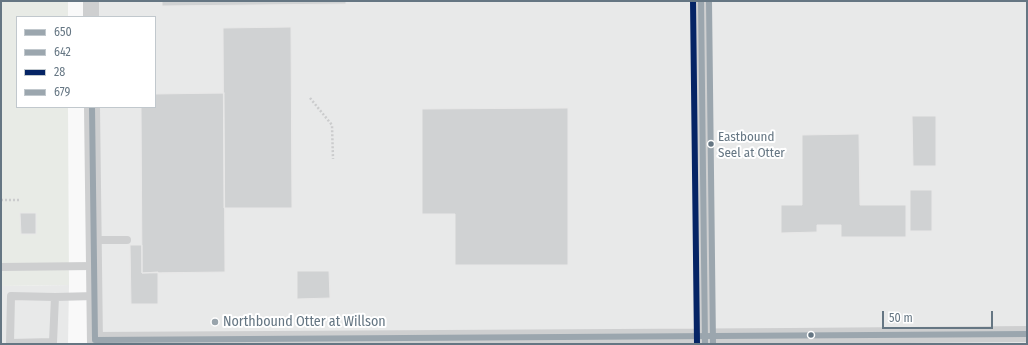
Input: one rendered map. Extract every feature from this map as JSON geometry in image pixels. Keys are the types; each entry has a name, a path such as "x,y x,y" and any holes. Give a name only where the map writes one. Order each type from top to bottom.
{"street":[{"path":"91,1 91,16"},
{"path":"701,1 705,340"},
{"path":"93,108 95,342 705,340 790,336 1027,334"}],"lane":[{"path":"94,240 127,240"},
{"path":"1,267 94,266"},
{"path":"55,297 53,342 10,343 11,296 94,296"}],"path":[{"path":"310,98 332,125 333,158"},
{"path":"1,200 20,200"}],"shaded area":[{"path":"1,1 68,1 68,16 16,16 16,108 68,108 69,285 1,286"},
{"path":"91,1 1027,1 1027,344 95,344 92,108 156,108 156,16 91,16"},
{"path":"69,285 68,344 1,344 1,286"}],"building":[{"path":"162,1 346,1 346,4 162,6"},
{"path":"291,27 292,208 224,208 223,28"},
{"path":"224,93 225,272 142,273 141,108 156,108 156,94"},
{"path":"568,108 568,265 455,265 455,214 422,214 422,109"},
{"path":"912,116 936,116 936,166 913,166"},
{"path":"859,134 860,205 906,205 906,237 841,237 841,225 817,225 817,232 781,233 781,205 802,205 802,135"},
{"path":"910,190 932,190 932,231 910,231"},
{"path":"20,213 36,213 36,234 21,234"},
{"path":"130,245 142,245 142,273 158,272 158,304 131,304"},
{"path":"297,271 329,271 330,298 297,299"}],"transit line":[{"name":"28","path":"693,1 697,344"},
{"name":"642","path":"701,1 705,344"},
{"name":"679","path":"709,1 713,344"},
{"name":"650","path":"92,108 95,340"},
{"name":"650","path":"95,340 1027,334"}],"place":[{"name":"Eastbound Seel at Otter","path":"711,144"},
{"name":"Northbound Otter at Willson","path":"215,322"}]}
